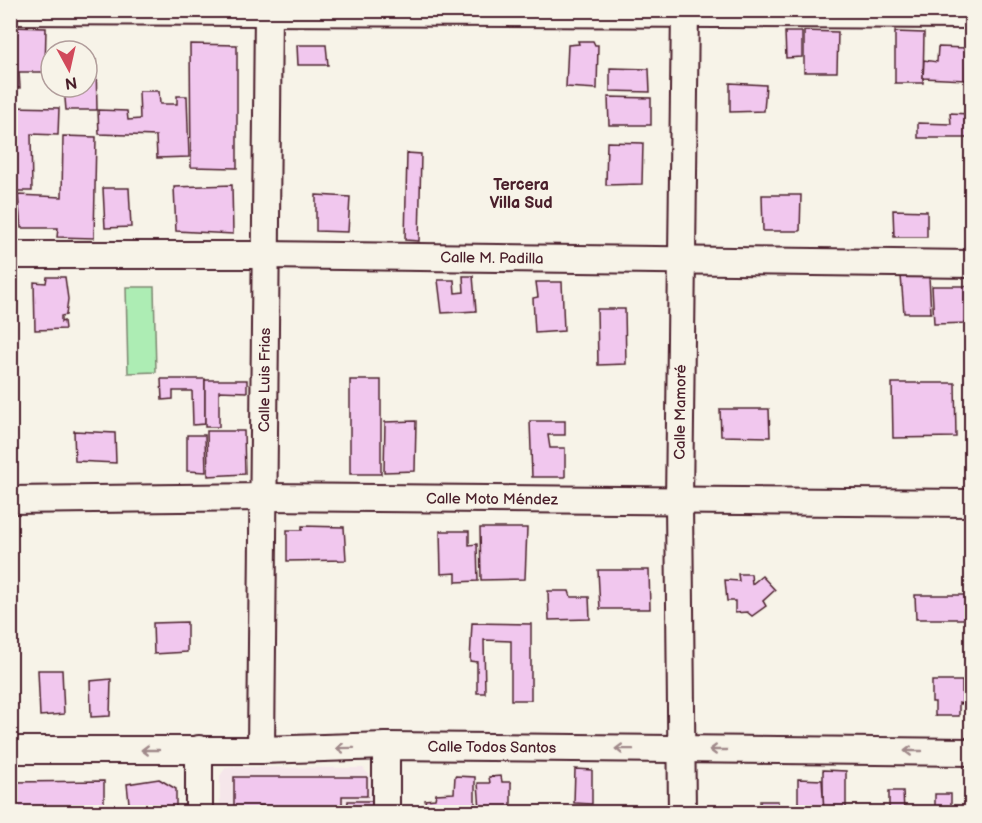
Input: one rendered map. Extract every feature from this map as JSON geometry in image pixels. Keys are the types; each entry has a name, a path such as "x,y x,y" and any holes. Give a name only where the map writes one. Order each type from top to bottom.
{"street":[{"path":"10,11 972,15"},
{"name":"Calle Luis Frias","path":"261,750 268,11"},
{"name":"Calle Mamoré","path":"682,813 679,502 685,13"},
{"name":"Calle M. Padilla","path":"10,255 264,255 972,264"},
{"name":"Calle Moto Méndez","path":"10,500 263,497 972,503"},
{"path":"386,813 387,746"},
{"name":"Calle Todos Santos","path":"10,750 261,750 387,746 972,752"},
{"path":"199,749 199,813"}],"shaded area":[{"path":"226,767 363,768 372,778 373,812 220,812 220,776"}],"green space":[{"path":"126,287 154,287 156,372 128,373"}],"building":[{"path":"10,27 46,28 46,39 39,39 39,72 19,72 20,88 10,87"},
{"path":"804,31 838,32 837,72 804,72"},
{"path":"785,32 802,32 802,57 786,58"},
{"path":"895,32 924,33 923,83 895,83"},
{"path":"578,41 593,41 595,45 598,45 597,89 566,87 568,45 579,44"},
{"path":"190,44 237,45 237,168 191,167"},
{"path":"297,45 326,45 328,65 298,65"},
{"path":"938,47 967,48 966,80 923,78 924,60 937,62"},
{"path":"610,68 649,69 650,92 610,91"},
{"path":"730,83 766,85 764,111 730,112"},
{"path":"139,91 159,91 160,104 177,104 177,96 187,96 189,157 157,158 156,136 99,134 98,110 127,111 128,120 140,119"},
{"path":"608,97 651,98 651,125 609,125"},
{"path":"65,99 97,99 97,110 66,110"},
{"path":"12,107 59,108 58,135 31,134 32,191 17,191"},
{"path":"950,113 969,114 969,138 918,138 918,123 951,124"},
{"path":"63,136 96,137 94,238 57,237 58,228 21,228 18,195 62,197"},
{"path":"607,142 643,143 642,184 606,185"},
{"path":"407,153 421,154 419,241 405,240"},
{"path":"232,185 233,234 176,231 174,187"},
{"path":"103,188 129,188 131,227 105,228"},
{"path":"316,195 350,197 348,232 316,231"},
{"path":"762,195 801,195 800,231 763,231"},
{"path":"893,210 927,211 927,237 894,237"},
{"path":"463,276 473,276 476,311 442,313 438,280 454,280 455,293 464,292"},
{"path":"901,276 929,277 931,313 904,313"},
{"path":"47,277 65,277 68,299 66,315 61,316 61,322 64,321 65,329 35,330 34,282 46,283"},
{"path":"536,282 562,282 564,331 535,333 533,298 538,297"},
{"path":"932,286 971,286 971,323 934,324"},
{"path":"597,309 625,309 626,364 598,365"},
{"path":"161,379 205,379 205,424 193,425 192,391 173,391 173,399 162,400"},
{"path":"205,380 247,380 247,392 219,391 219,427 205,427"},
{"path":"350,380 381,380 381,474 350,474"},
{"path":"892,383 955,383 956,437 893,438"},
{"path":"720,409 769,409 770,437 721,436"},
{"path":"416,421 415,471 384,472 385,422"},
{"path":"530,421 565,421 565,435 548,435 550,448 565,448 565,477 532,477"},
{"path":"74,431 115,433 116,463 75,461"},
{"path":"207,431 244,431 245,474 208,476"},
{"path":"187,435 205,435 206,472 187,471"},
{"path":"302,526 344,527 346,560 287,561 287,530 302,530"},
{"path":"480,528 527,528 525,579 481,580"},
{"path":"440,531 469,531 469,545 477,544 478,581 456,582 456,573 441,574"},
{"path":"598,570 649,570 650,609 600,609"},
{"path":"738,574 751,574 752,584 762,576 775,590 763,601 766,606 752,616 747,612 735,613 735,601 727,601 725,580 739,581"},
{"path":"548,591 569,591 571,597 589,597 590,619 549,620"},
{"path":"915,595 972,595 972,619 916,619"},
{"path":"187,622 187,652 154,654 153,623"},
{"path":"472,623 531,624 531,700 511,700 511,641 484,640 485,693 477,693 477,662 470,661"},
{"path":"38,670 62,670 64,714 40,716"},
{"path":"111,679 110,716 91,717 90,681"},
{"path":"932,681 962,681 962,704 959,703 959,716 935,716"},
{"path":"575,769 592,770 592,804 574,803"},
{"path":"823,770 846,771 846,810 823,809"},
{"path":"455,776 475,777 475,812 427,812 425,800 435,799 436,794 454,793"},
{"path":"501,776 502,782 511,782 511,807 480,810 478,783 490,783 489,777"},
{"path":"234,777 367,777 367,796 342,796 342,806 258,806 258,812 234,812"},
{"path":"159,779 176,789 176,812 130,812 127,784"},
{"path":"798,779 822,780 824,812 798,812"},
{"path":"104,781 104,812 10,812 10,782"},
{"path":"889,791 903,791 904,812 889,812"},
{"path":"935,794 951,794 951,812 935,812"},
{"path":"348,801 373,801 373,812 347,812"},
{"path":"760,801 778,801 778,812 760,812"},
{"path":"499,810 520,810 520,812 499,812"}],"district":[{"name":"Tercera Villa Sud","path":"521,193"}]}
